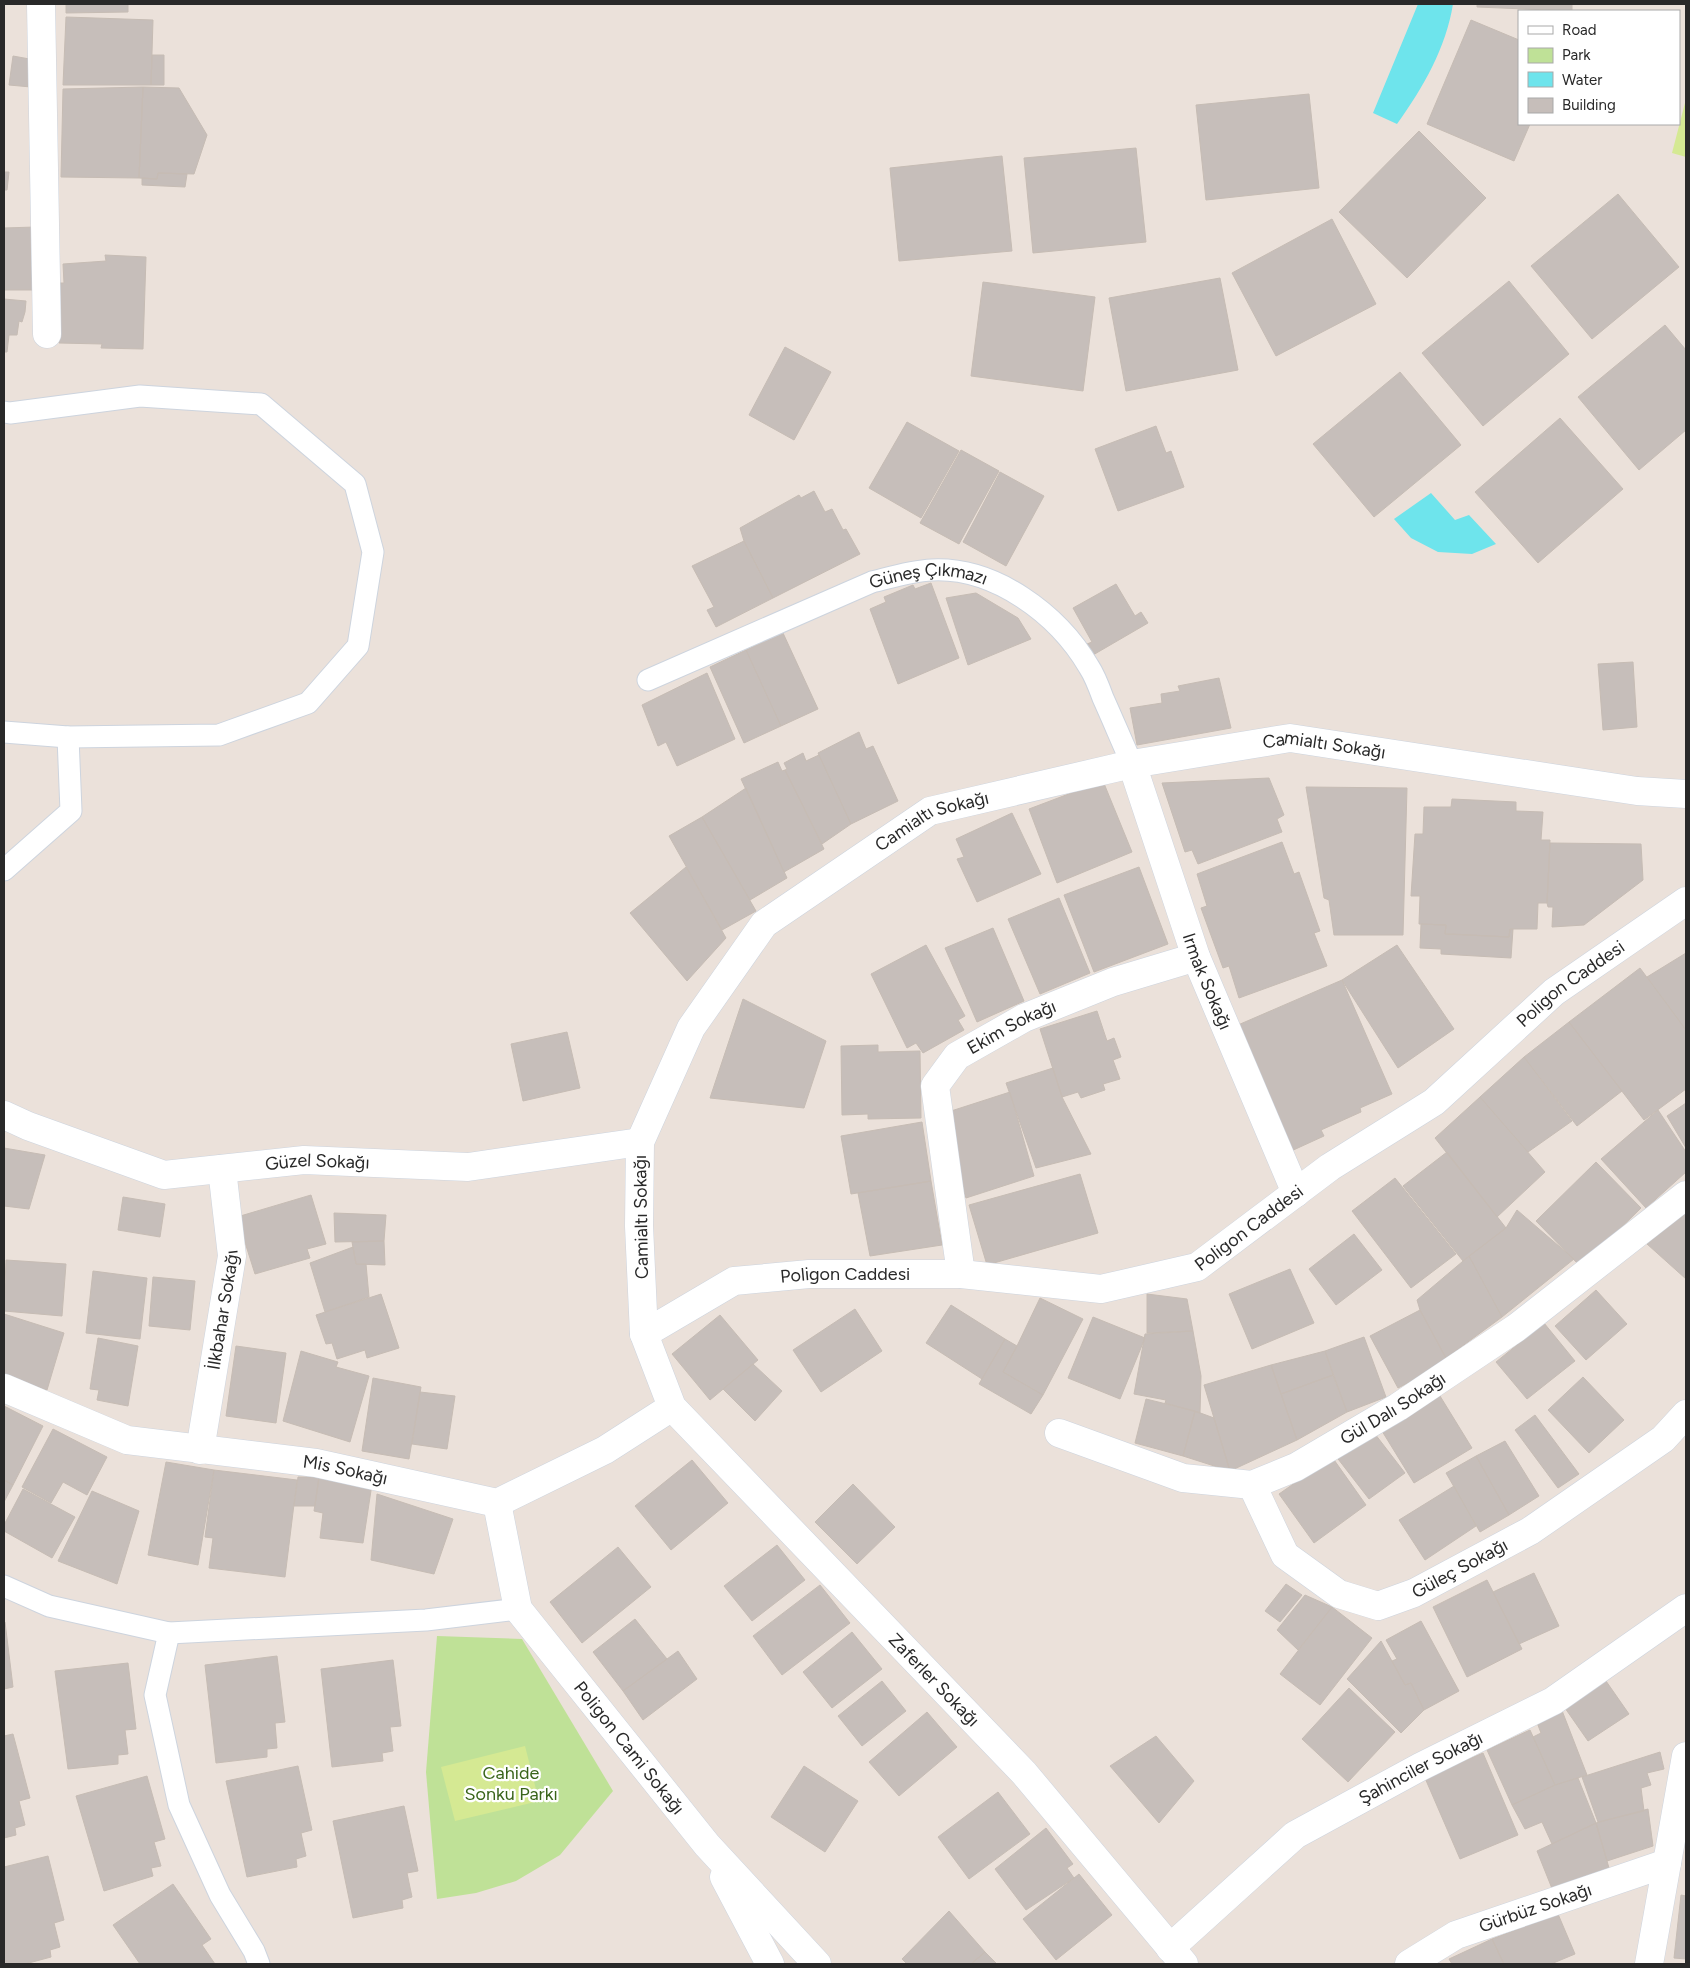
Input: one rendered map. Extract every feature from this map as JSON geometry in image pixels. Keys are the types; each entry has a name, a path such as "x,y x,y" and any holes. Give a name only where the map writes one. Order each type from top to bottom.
{"street":[{"path":"41,4 47,334"},
{"name":"Camialtı Sokağı","path":"672,1407 644,1334 639,1226 640,1142 691,1028 764,924 930,811 1132,764 1290,738 1637,791 1686,794"},
{"name":"Irmak Sokağı","path":"1132,764 1196,957 1296,1192"},
{"path":"1637,791 1686,773"},
{"name":"Poligon Caddesi","path":"644,1334 734,1281 809,1274 962,1274 1101,1289 1197,1267 1330,1167 1434,1102 1554,992 1686,900"},
{"name":"Ekim Sokağı","path":"962,1274 935,1086 957,1056 1024,1018 1113,982 1196,957"},
{"name":"Güzel Sokağı","path":"4,1115 28,1126 164,1175 304,1160 468,1167 640,1142"},
{"name":"İlkbahar Sokağı","path":"200,1450 232,1256 222,1169"},
{"name":"Gül Dalı Sokağı","path":"1059,1434 1183,1478 1252,1485 1296,1467 1398,1407 1516,1328 1686,1195"},
{"name":"Mis Sokağı","path":"4,1388 127,1440 316,1464 497,1503"},
{"path":"497,1503 605,1450 672,1407"},
{"name":"Zaferler Sokağı","path":"672,1407 1024,1773 1177,1956"},
{"name":"Güleç Sokağı","path":"1252,1485 1285,1555 1339,1594 1378,1606 1414,1593 1530,1531 1663,1439 1686,1414"},
{"name":"Poligon Cami Sokağı","path":"497,1503 518,1609 707,1845 817,1964"},
{"name":"Şahinciler Sokağı","path":"1177,1956 1296,1835 1420,1767 1553,1701 1686,1608"},
{"path":"1649,1964 1686,1756"},
{"path":"707,1845 770,1964"},
{"name":"Gürbüz Sokağı","path":"1410,1964 1456,1935 1667,1864"}],"lane":[{"path":"4,412 10,413 140,396 261,404 355,484 372,552 358,646 308,703 219,736 68,737 4,732"},
{"name":"Güneş Çıkmazı","path":"648,680 872,582 909,572 960,572 993,582 1032,603 1055,622 1075,644 1090,668 1132,764"},
{"path":"4,870 72,811 68,737"},
{"path":"4,1586 49,1606 169,1633 426,1620 518,1609"},
{"path":"169,1633 155,1695 179,1805 220,1895 254,1951 259,1964"}],"green space":[{"path":"1686,99 1686,157 1672,153"},
{"name":"Cahide Sonku Parkı","path":"437,1636 522,1639 613,1791 560,1855 516,1881 476,1893 437,1899 426,1772"},
{"path":"525,1746 539,1801 455,1821 441,1767"}],"water":[{"path":"1418,4 1453,4 1445,36 1432,67 1416,96 1397,124 1373,113"},
{"path":"1431,493 1455,520 1469,515 1496,544 1472,554 1438,552 1411,538 1394,519"}],"building":[{"path":"66,4 128,4 128,12 66,13"},
{"path":"1477,4 1572,4 1572,10 1548,10 1477,7"},
{"path":"66,17 153,20 151,85 63,85"},
{"path":"1471,20 1518,40 1518,125 1530,125 1514,161 1427,124"},
{"path":"152,55 164,55 164,85 151,85"},
{"path":"13,56 35,60 31,87 9,85"},
{"path":"143,87 139,178 61,177 63,89"},
{"path":"143,87 179,88 207,135 194,174 158,173 157,179 139,178"},
{"path":"1309,94 1319,188 1206,200 1196,105"},
{"path":"1419,131 1486,198 1407,278 1339,212"},
{"path":"1136,148 1146,242 1033,253 1024,158"},
{"path":"1002,156 1012,251 899,261 890,168"},
{"path":"4,172 9,172 7,190 4,190"},
{"path":"158,173 187,174 185,187 142,185 142,178 157,179"},
{"path":"1618,194 1679,267 1592,339 1531,266"},
{"path":"1332,219 1376,304 1276,356 1232,273"},
{"path":"35,227 37,290 4,290 4,228"},
{"path":"105,255 146,257 143,349 101,348 102,344 59,343 60,283 64,283 63,264 106,261"},
{"path":"1220,278 1238,370 1126,391 1109,298"},
{"path":"1509,281 1569,354 1483,426 1422,353"},
{"path":"983,282 1095,297 1083,391 971,376"},
{"path":"4,299 26,301 25,312 22,322 19,321 17,335 9,335 7,352 4,352"},
{"path":"1665,325 1686,350 1686,430 1639,470 1578,397"},
{"path":"785,347 831,372 794,440 749,415"},
{"path":"1400,372 1461,445 1374,517 1313,444"},
{"path":"1560,418 1623,489 1538,563 1475,492"},
{"path":"907,422 959,451 921,518 869,488"},
{"path":"1156,426 1166,453 1171,451 1184,487 1118,511 1095,449"},
{"path":"961,450 999,471 959,544 920,523"},
{"path":"1000,472 1044,496 1006,566 963,542"},
{"path":"814,491 825,512 832,509 843,530 846,529 860,554 773,598 744,541 740,528 799,495 801,498"},
{"path":"744,541 773,598 716,627 707,610 714,607 692,566"},
{"path":"931,583 959,658 898,684 870,609 886,602 884,597 913,585 915,589"},
{"path":"1116,584 1135,616 1141,612 1148,623 1093,655 1087,644 1092,642 1073,608"},
{"path":"976,593 1018,618 1031,639 968,665 946,598"},
{"path":"783,633 818,709 781,726 746,650"},
{"path":"746,650 781,726 744,743 710,667"},
{"path":"1633,662 1637,727 1603,730 1598,664"},
{"path":"707,673 735,739 677,766 666,742 658,746 642,705"},
{"path":"1219,678 1231,728 1137,745 1130,708 1162,703 1161,694 1180,691 1178,686"},
{"path":"859,732 866,749 873,746 898,801 851,824 818,753"},
{"path":"803,753 806,761 819,755 851,824 822,844 785,770 787,769 784,763"},
{"path":"778,762 782,771 785,770 824,849 784,872 741,779"},
{"path":"1269,778 1284,815 1277,819 1282,832 1198,864 1192,850 1185,852 1162,783"},
{"path":"1103,781 1132,852 1057,883 1029,809"},
{"path":"1306,787 1407,788 1403,935 1334,935 1329,900 1324,898"},
{"path":"746,788 787,878 750,900 702,817"},
{"path":"1452,799 1516,802 1516,811 1543,812 1541,840 1550,840 1547,903 1538,903 1537,929 1510,929 1509,937 1445,934 1446,925 1419,924 1420,896 1411,896 1415,834 1423,834 1424,807 1451,807"},
{"path":"1012,813 1041,874 977,902 957,859 964,857 956,839"},
{"path":"702,817 756,911 722,930 669,836"},
{"path":"1282,842 1294,874 1299,872 1320,931 1314,933 1327,966 1239,998 1229,966 1223,968 1201,908 1207,906 1197,874"},
{"path":"1550,843 1641,844 1643,880 1584,925 1552,927 1553,907 1548,907 1547,903"},
{"path":"686,867 726,938 687,981 630,913"},
{"path":"1139,867 1168,944 1094,972 1064,895"},
{"path":"1059,898 1090,973 1040,994 1008,919"},
{"path":"1421,924 1446,925 1445,934 1509,937 1510,929 1513,929 1511,958 1441,954 1441,949 1420,948"},
{"path":"993,928 1024,1001 977,1022 945,948"},
{"path":"926,945 965,1016 958,1020 964,1030 923,1053 916,1043 907,1048 871,974"},
{"path":"1397,945 1454,1029 1398,1068 1342,980"},
{"path":"1686,953 1686,1030 1647,977"},
{"path":"1640,968 1686,1030 1686,1089 1644,1120 1569,1022"},
{"path":"1342,980 1392,1094 1360,1108 1361,1112 1321,1130 1324,1136 1289,1152 1238,1025"},
{"path":"743,999 826,1041 804,1108 710,1098"},
{"path":"1097,1011 1107,1041 1114,1038 1121,1057 1113,1060 1120,1079 1103,1084 1105,1090 1081,1098 1078,1092 1062,1097 1040,1029"},
{"path":"1569,1022 1622,1091 1577,1126 1524,1057"},
{"path":"567,1032 580,1088 523,1101 511,1044"},
{"path":"878,1045 878,1052 920,1051 921,1118 868,1119 868,1114 842,1115 841,1046"},
{"path":"1524,1057 1572,1121 1528,1152 1480,1097"},
{"path":"1053,1068 1062,1097 1091,1154 1036,1168 1006,1083"},
{"path":"1010,1092 1034,1176 966,1198 952,1156 948,1112"},
{"path":"1480,1097 1545,1172 1497,1217 1435,1138"},
{"path":"1686,1103 1686,1148 1667,1116"},
{"path":"1658,1110 1686,1152 1686,1172 1646,1208 1601,1159"},
{"path":"922,1122 931,1181 851,1194 841,1136"},
{"path":"4,1148 45,1155 29,1209 4,1206"},
{"path":"1447,1152 1506,1228 1463,1261 1403,1186"},
{"path":"1596,1162 1641,1208 1581,1267 1536,1221"},
{"path":"1080,1174 1098,1233 987,1265 969,1205"},
{"path":"1395,1178 1456,1254 1411,1288 1352,1211"},
{"path":"931,1181 942,1245 870,1256 858,1193"},
{"path":"311,1195 326,1244 307,1249 310,1258 255,1274 237,1217"},
{"path":"123,1197 165,1204 160,1237 118,1230"},
{"path":"1517,1210 1574,1259 1502,1317 1469,1256 1506,1228"},
{"path":"1686,1212 1686,1279 1647,1244"},
{"path":"334,1213 386,1215 384,1241 335,1242"},
{"path":"1354,1234 1382,1270 1336,1305 1309,1269"},
{"path":"384,1241 385,1265 356,1264 352,1242"},
{"path":"353,1247 356,1264 366,1264 369,1297 325,1312 310,1263"},
{"path":"1469,1256 1502,1317 1446,1358 1420,1310 1417,1300"},
{"path":"6,1260 66,1264 62,1316 4,1311"},
{"path":"1290,1269 1314,1323 1252,1349 1229,1294"},
{"path":"93,1271 147,1278 140,1339 86,1333"},
{"path":"153,1277 195,1281 190,1330 149,1326"},
{"path":"1596,1290 1627,1324 1586,1360 1555,1326"},
{"path":"381,1294 399,1348 367,1358 365,1350 337,1359 332,1343 326,1344 316,1315"},
{"path":"1147,1294 1187,1299 1193,1331 1147,1333"},
{"path":"1040,1298 1083,1319 1043,1395 1003,1372"},
{"path":"951,1305 1005,1339 982,1379 926,1343"},
{"path":"855,1309 882,1351 821,1392 793,1350"},
{"path":"1420,1310 1448,1362 1398,1388 1370,1336"},
{"path":"4,1314 64,1333 47,1390 4,1377"},
{"path":"720,1315 758,1360 710,1400 672,1354"},
{"path":"1093,1317 1145,1338 1120,1399 1068,1378"},
{"path":"1544,1323 1575,1361 1527,1399 1496,1362"},
{"path":"1193,1331 1201,1376 1200,1413 1165,1403 1166,1400 1134,1394 1145,1334"},
{"path":"1364,1337 1386,1397 1347,1412 1325,1351"},
{"path":"98,1338 138,1346 128,1406 97,1400 99,1390 90,1389"},
{"path":"1005,1339 1017,1346 1003,1372 1043,1395 1031,1414 979,1384"},
{"path":"236,1346 286,1353 276,1423 226,1416"},
{"path":"301,1351 338,1362 336,1367 369,1376 350,1442 283,1421"},
{"path":"1325,1351 1333,1375 1281,1394 1271,1365"},
{"path":"753,1364 782,1391 755,1421 723,1389"},
{"path":"1271,1365 1297,1440 1230,1471 1204,1385"},
{"path":"1333,1375 1347,1412 1297,1440 1281,1394"},
{"path":"1583,1377 1624,1420 1589,1453 1548,1410"},
{"path":"373,1378 421,1387 409,1459 362,1451"},
{"path":"420,1392 455,1396 447,1449 412,1444"},
{"path":"1440,1396 1472,1448 1414,1483 1382,1431"},
{"path":"1146,1399 1195,1411 1183,1456 1135,1443"},
{"path":"4,1406 43,1426 13,1485 4,1480"},
{"path":"1195,1411 1214,1418 1230,1471 1183,1456"},
{"path":"1535,1415 1579,1474 1558,1488 1515,1430"},
{"path":"53,1429 107,1457 87,1495 63,1482 51,1503 22,1487"},
{"path":"1375,1434 1405,1473 1369,1499 1335,1455"},
{"path":"1505,1441 1539,1496 1509,1515 1476,1456"},
{"path":"1476,1456 1509,1515 1480,1532 1446,1473"},
{"path":"1332,1457 1366,1505 1314,1543 1279,1494"},
{"path":"692,1460 728,1503 671,1550 635,1506"},
{"path":"166,1462 214,1470 198,1565 148,1555"},
{"path":"214,1470 297,1480 285,1577 209,1568 213,1538 205,1537"},
{"path":"298,1477 319,1477 315,1506 294,1506"},
{"path":"319,1477 372,1484 363,1543 320,1538 323,1513 314,1511"},
{"path":"4,1480 13,1485 4,1502"},
{"path":"853,1484 895,1527 857,1564 815,1522"},
{"path":"1454,1486 1476,1526 1425,1560 1399,1520"},
{"path":"23,1489 75,1517 52,1558 4,1531 4,1525"},
{"path":"92,1491 139,1511 117,1584 58,1561"},
{"path":"377,1494 453,1519 434,1574 371,1560"},
{"path":"777,1545 805,1580 752,1621 724,1586"},
{"path":"618,1547 651,1587 582,1643 550,1602"},
{"path":"1534,1573 1559,1626 1519,1644 1493,1592"},
{"path":"1487,1580 1522,1649 1467,1677 1433,1607"},
{"path":"1286,1584 1302,1595 1280,1622 1265,1611"},
{"path":"820,1585 850,1623 782,1675 753,1636"},
{"path":"1305,1595 1332,1607 1298,1650 1277,1630"},
{"path":"1332,1607 1372,1638 1320,1705 1280,1674"},
{"path":"635,1619 667,1659 623,1691 593,1652"},
{"path":"1421,1621 1459,1691 1424,1710 1411,1683 1405,1685 1392,1661 1397,1659 1386,1640"},
{"path":"4,1622 13,1687 4,1689"},
{"path":"852,1632 882,1669 832,1708 803,1672"},
{"path":"1381,1641 1405,1685 1411,1683 1424,1710 1401,1733 1347,1679"},
{"path":"678,1651 697,1679 643,1720 623,1691"},
{"path":"277,1656 285,1722 275,1723 277,1748 267,1749 267,1757 216,1763 205,1665"},
{"path":"393,1660 401,1726 390,1727 393,1751 382,1753 383,1761 332,1767 321,1669"},
{"path":"128,1663 136,1729 125,1730 128,1754 118,1755 118,1764 68,1769 55,1671"},
{"path":"882,1681 906,1711 862,1746 838,1716"},
{"path":"1606,1681 1629,1714 1588,1741 1565,1708"},
{"path":"1349,1688 1395,1732 1348,1782 1302,1739"},
{"path":"1561,1708 1587,1775 1555,1785 1533,1737 1541,1733 1536,1720"},
{"path":"927,1712 957,1747 899,1796 869,1762"},
{"path":"1530,1730 1555,1785 1512,1805 1487,1750"},
{"path":"13,1734 30,1798 19,1801 25,1825 15,1828 16,1835 4,1838 4,1736"},
{"path":"1156,1736 1194,1781 1159,1823 1110,1766"},
{"path":"1660,1752 1664,1769 1647,1773 1651,1785 1641,1788 1644,1811 1598,1822 1582,1777"},
{"path":"1483,1753 1518,1835 1460,1859 1425,1778"},
{"path":"298,1766 312,1830 301,1833 306,1856 296,1859 297,1867 247,1877 226,1781"},
{"path":"804,1766 858,1801 825,1852 771,1817"},
{"path":"147,1776 165,1839 154,1842 161,1866 151,1868 153,1876 104,1891 76,1796"},
{"path":"1578,1778 1596,1823 1552,1844 1542,1822 1525,1829 1512,1805 1555,1785"},
{"path":"998,1792 1030,1834 969,1879 938,1837"},
{"path":"404,1806 418,1871 407,1873 412,1897 402,1900 403,1908 353,1918 333,1821"},
{"path":"1648,1809 1653,1846 1607,1861 1596,1823"},
{"path":"1596,1823 1609,1868 1553,1891 1537,1851"},
{"path":"1046,1828 1073,1864 1067,1868 1074,1878 1026,1910 995,1869"},
{"path":"48,1856 64,1920 54,1923 60,1947 50,1950 51,1957 25,1964 4,1964 4,1867"},
{"path":"1079,1874 1112,1915 1056,1960 1023,1919"},
{"path":"173,1884 211,1939 202,1945 215,1964 140,1964 113,1925"},
{"path":"1681,1895 1686,1896 1686,1959 1674,1958"},
{"path":"949,1911 985,1952 971,1964 907,1964 902,1959"},
{"path":"1558,1914 1575,1954 1551,1964 1504,1964 1492,1939"},
{"path":"1492,1939 1504,1964 1452,1964 1449,1959"},
{"path":"985,1952 997,1964 971,1964"}]}
